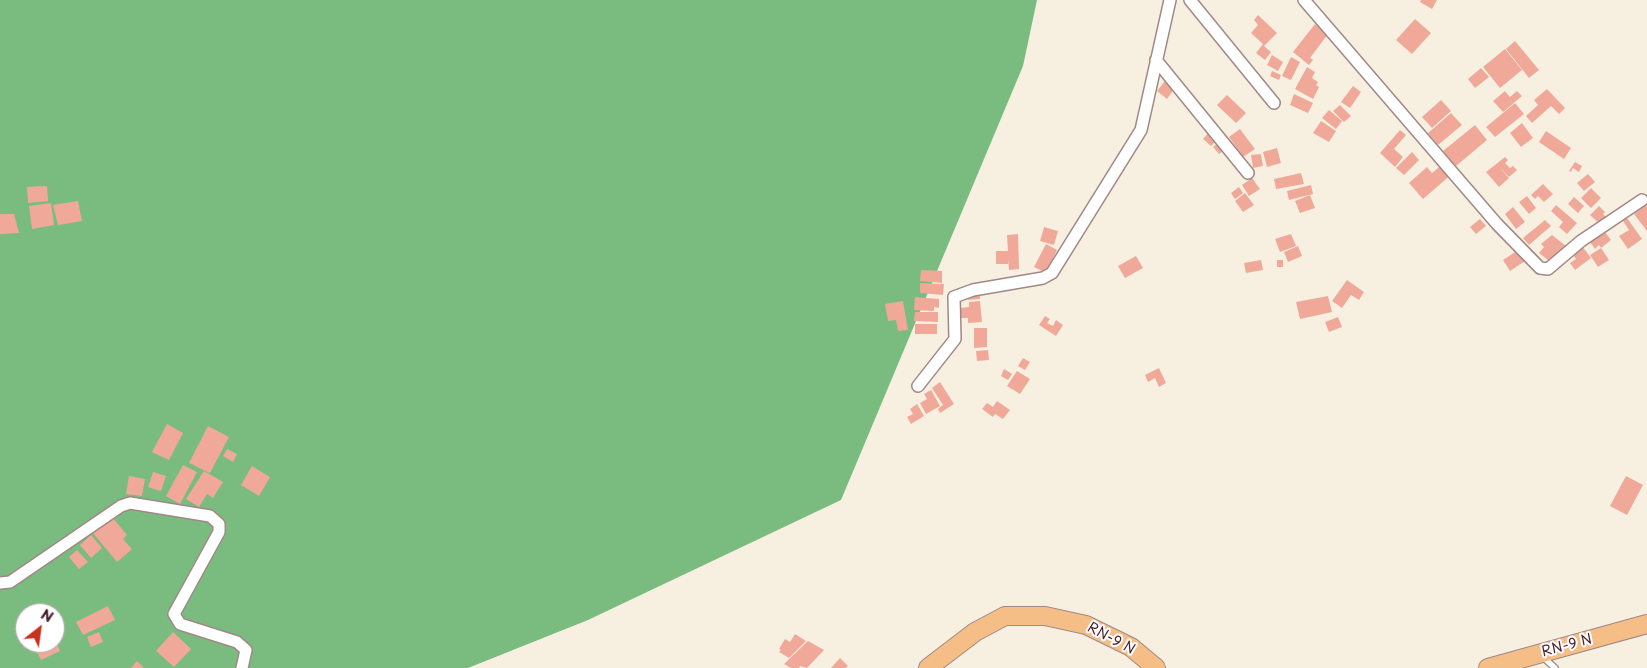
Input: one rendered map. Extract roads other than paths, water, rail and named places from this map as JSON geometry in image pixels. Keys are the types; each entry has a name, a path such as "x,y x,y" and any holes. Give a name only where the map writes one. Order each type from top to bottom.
{"main road":[{"name":"RN-9 N","path":"928,668 975,632 1005,616 1045,616 1086,625 1131,646 1156,668"},
{"name":"RN-9 N","path":"1488,668 1647,624"}],"street":[{"path":"918,386 955,339 954,297 973,290 1043,278 1052,273 1141,130 1170,0"},
{"path":"1190,0 1274,103"},
{"path":"1304,0 1491,216 1540,268 1548,269 1581,241 1642,200"},
{"path":"1156,60 1248,173"},
{"path":"0,583 10,582 121,506 130,503 140,502 210,516 219,524 219,532 174,614 175,620 180,624 237,642 246,650 242,668"}],"lane":[{"path":"1540,654 1555,668"}]}
